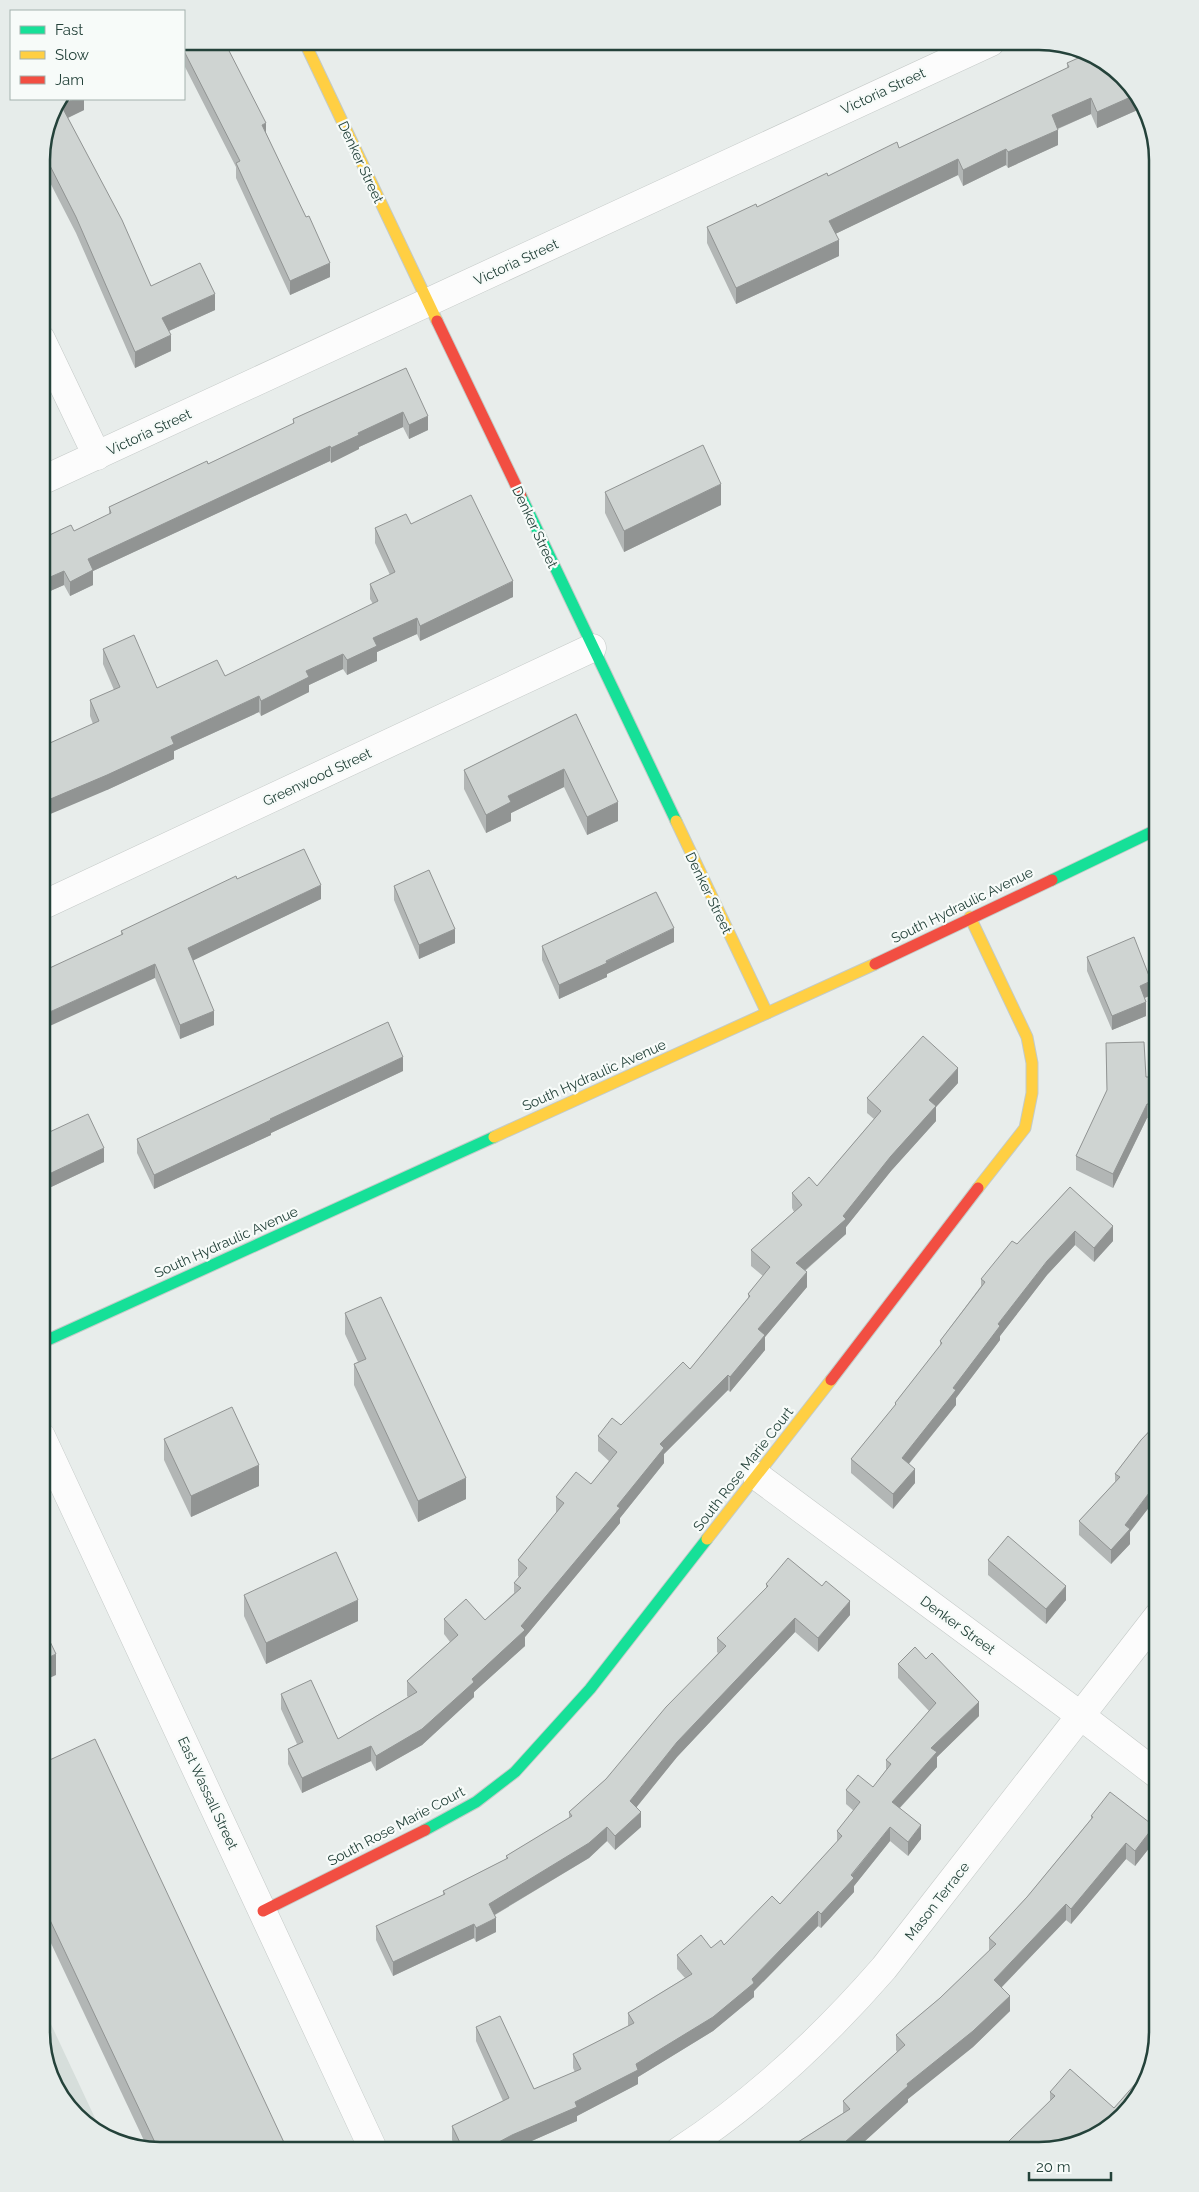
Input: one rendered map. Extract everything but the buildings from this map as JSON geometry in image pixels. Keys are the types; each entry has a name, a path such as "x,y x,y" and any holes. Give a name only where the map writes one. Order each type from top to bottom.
{"street":[{"name":"Denker Street","path":"308,50 767,1013"},
{"name":"Victoria Street","path":"50,477 973,50"},
{"path":"50,356 97,456"},
{"name":"Greenwood Street","path":"50,902 592,648"},
{"name":"South Hydraulic Avenue","path":"50,1339 858,972 1149,833"},
{"name":"South Rose Marie Court","path":"263,1911 438,1824 476,1802 515,1772 590,1688 757,1476 1025,1128 1032,1093 1032,1063 1027,1037 970,917"},
{"name":"East Wassall Street","path":"50,1455 370,2142"},
{"name":"Denker Street","path":"757,1476 1149,1768"},
{"name":"Mason Terrace","path":"693,2142 760,2092 849,2009 884,1968 1149,1628"}],"shaded area":[{"path":"50,2022 97,2121 77,2105 58,2074 52,2054"}],"traffic: fast":[{"path":"521,496 676,821"},
{"path":"1052,880 1149,833"},
{"path":"50,1339 494,1137"},
{"path":"425,1830 476,1802 515,1772 590,1689 707,1539"}],"traffic: slow":[{"path":"308,50 437,321"},
{"path":"676,821 767,1013"},
{"path":"970,917 1027,1037 1032,1063 1032,1093 1025,1128 978,1188"},
{"path":"494,1137 875,964"},
{"path":"707,1539 831,1380"}],"traffic: jam":[{"path":"437,321 521,496"},
{"path":"875,964 1052,880"},
{"path":"831,1380 978,1188"},
{"path":"263,1911 425,1830"}]}
